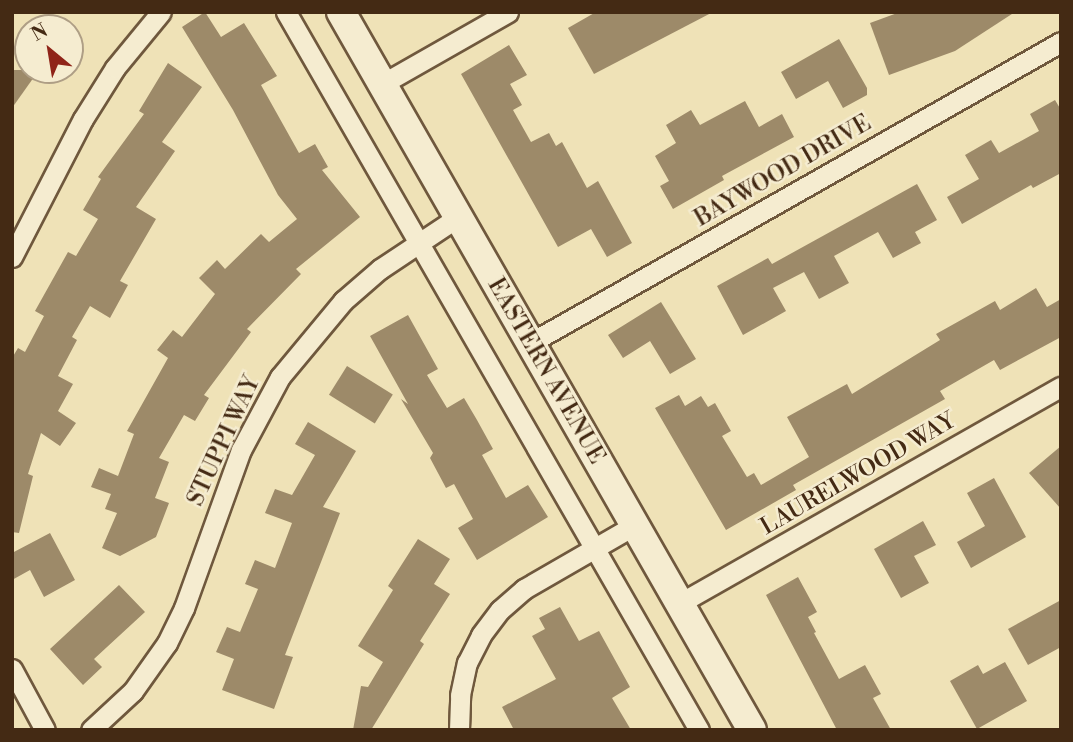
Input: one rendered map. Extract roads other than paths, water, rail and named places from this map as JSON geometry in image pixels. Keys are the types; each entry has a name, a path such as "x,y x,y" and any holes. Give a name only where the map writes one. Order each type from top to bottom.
{"main road":[{"name":"EASTERN AVENUE","path":"341,12 752,730"}],"street":[{"path":"12,257 83,119 115,68 161,12"},
{"path":"286,12 593,550 614,580 699,730"},
{"path":"382,84 508,12"},
{"name":"BAYWOOD DRIVE","path":"530,343 1061,42"},
{"name":"STUPPI WAY","path":"92,730 133,691 167,643 184,608 241,450 280,377 343,301 380,268 458,218"},
{"name":"LAURELWOOD WAY","path":"680,603 1061,387"},
{"path":"459,730 460,695 467,663 481,635 500,610 524,589 635,525"},
{"path":"12,668 45,730"}]}
